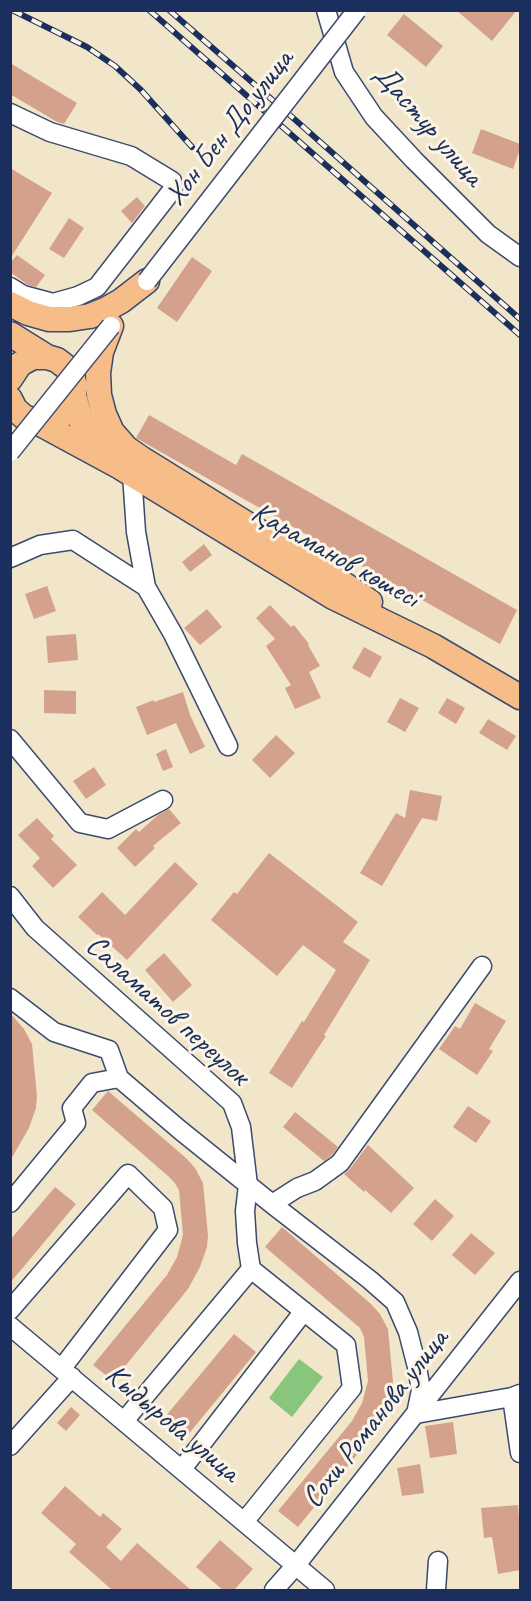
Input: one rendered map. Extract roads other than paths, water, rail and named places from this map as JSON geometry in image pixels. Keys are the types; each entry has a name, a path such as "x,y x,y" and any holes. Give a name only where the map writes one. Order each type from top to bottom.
{"main road":[{"path":"10,304 28,313 49,318 70,319 90,316 121,301 147,281"},
{"path":"111,326 101,352 98,373 99,394 112,432 126,448 342,583 434,646"},
{"path":"10,334 66,367 72,375 75,386 74,396 64,414 45,422 16,397"},
{"path":"16,397 20,364 33,357 47,357"},
{"path":"74,396 82,424 97,446 126,471"},
{"path":"16,397 126,471"},
{"name":"Қараманов көшесі","path":"126,471 333,597 434,646 520,697"}],"street":[{"name":"Дастур улица","path":"326,10 344,72 374,117 488,234 520,257"},
{"name":"Хон Бен До улица","path":"10,452 147,281 357,10"},
{"path":"10,113 50,132 131,156 172,181 173,189 97,287 78,296 53,303 22,295 10,287"},
{"path":"126,471 146,588 173,634 228,746"},
{"path":"10,558 40,545 73,540 146,588"},
{"path":"10,739 80,823 108,829 163,800"},
{"name":"Саламатов переулок","path":"10,896 35,928 232,1103 241,1127 248,1185 245,1211 251,1269"},
{"path":"272,1204 297,1188 315,1181 340,1163 482,966"},
{"path":"10,998 54,1032 109,1050 119,1078 180,1130 395,1302 408,1332 419,1378 421,1389 416,1414 516,1395 520,1453"},
{"path":"10,1203 76,1124 72,1108 92,1083 119,1078"},
{"path":"10,1310 128,1174 163,1208 168,1230 67,1372 15,1433"},
{"path":"124,1421 251,1269 346,1345 352,1388 244,1522"},
{"name":"Сохи Романова улица","path":"274,1590 296,1566 520,1281"},
{"path":"182,1469 304,1311"},
{"name":"Кыдырова улица","path":"14,1334 67,1372 325,1590"},
{"path":"436,1590 438,1561"}],"railway":[{"path":"12,10 87,47 115,66 141,90 192,147"},
{"path":"149,10 520,335"},
{"path":"169,10 520,319"}]}
